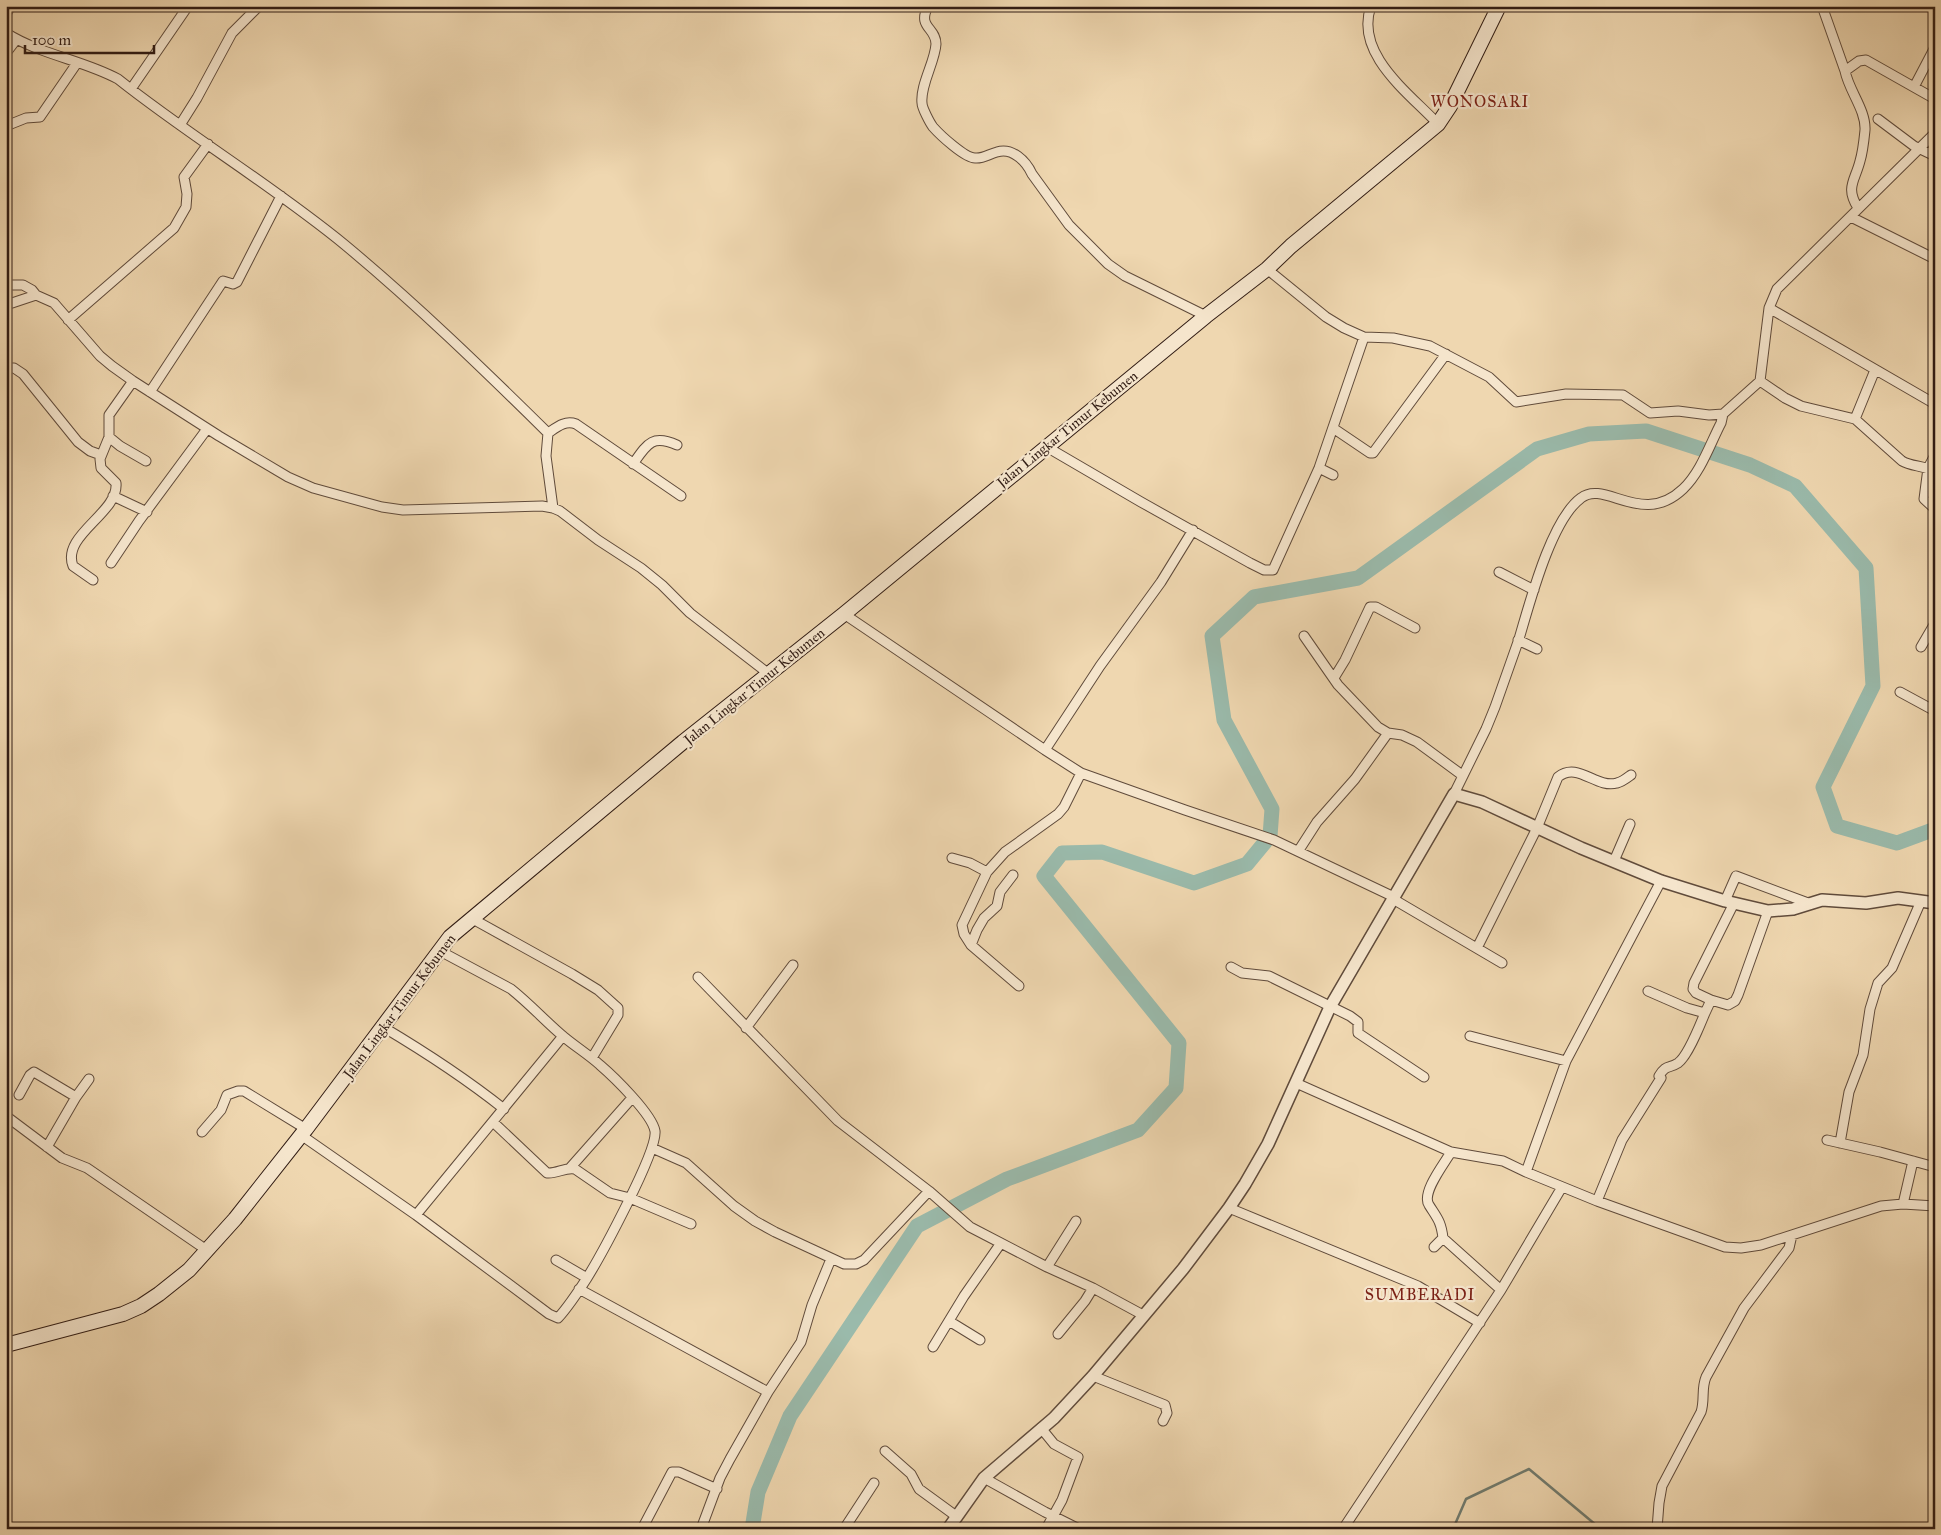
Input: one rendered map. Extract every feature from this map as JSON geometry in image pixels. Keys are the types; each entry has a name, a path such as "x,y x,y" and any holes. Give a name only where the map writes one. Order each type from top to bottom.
{"main road":[{"name":"Jalan Lingkar Timur Kebumen","path":"6,1346 123,1314 141,1306 188,1270 208,1251 254,1197 450,937 683,742 844,614 1045,446 1267,269 1291,246 1438,124 1450,106 1499,6"}],"street":[{"path":"6,14 11,6"},
{"path":"180,125 198,98 232,33 259,6"},
{"path":"928,6 924,22 933,34 936,44 921,102 932,126 966,156 974,159 997,151 1015,154 1028,165 1032,174 1069,225 1108,264 1125,276 1206,316"},
{"path":"1371,6 1367,22 1368,35 1376,54 1383,66 1438,124"},
{"path":"1822,6 1845,71 1847,82 1862,114 1865,126 1860,161 1851,189 1852,198 1858,208"},
{"path":"131,89 186,9"},
{"path":"6,34 16,40 104,71 118,79 281,196 344,244 434,322 548,433"},
{"path":"6,53 16,40"},
{"path":"1914,88 1935,47"},
{"path":"1845,71 1863,60 1935,99"},
{"path":"6,126 26,118 40,117 77,63"},
{"path":"1878,120 1914,145 1935,156"},
{"path":"948,1529 984,1478 1041,1428 1093,1376 1183,1269 1245,1184 1268,1144 1330,1007 1454,794 1486,729 1534,590 1558,528 1568,509 1586,494 1605,494 1620,501 1639,505 1664,502 1685,488 1696,472 1722,418 1760,381 1772,296 1782,282 1851,217 1914,145 1935,133"},
{"path":"68,320 174,228 186,207 187,194 184,177 208,144"},
{"path":"150,392 223,280 233,284 237,282 281,196"},
{"path":"1851,217 1935,259"},
{"path":"1267,269 1326,317 1364,336 1411,341 1430,346 1489,377 1516,402 1566,394 1623,395 1647,411 1678,411 1722,418"},
{"path":"6,284 23,285 32,290 36,295 54,303 100,356 133,381 207,429 302,484 382,507 415,511 449,508 553,508 560,510 662,585 690,613 769,674"},
{"path":"6,305 36,295"},
{"path":"1769,308 1935,404"},
{"path":"1045,446 1264,570 1273,570 1320,468 1364,336"},
{"path":"1333,428 1370,453 1373,453 1446,354"},
{"path":"6,368 14,368 23,374 78,442 84,448 101,455"},
{"path":"1855,419 1875,370"},
{"path":"93,580 72,566 72,555 84,530 99,516 113,496 116,483 100,468 99,464 109,437 109,415 133,381"},
{"path":"1760,381 1801,406 1855,419 1902,461 1910,466 1931,470"},
{"path":"548,433 564,423 574,423 681,496"},
{"path":"111,563 207,429"},
{"path":"548,433 546,456 553,508"},
{"path":"109,437 126,450 146,460"},
{"path":"633,464 654,441 665,440 676,445"},
{"path":"1935,455 1924,499 1935,508"},
{"path":"1320,468 1332,475"},
{"path":"113,496 147,512"},
{"path":"1045,750 1100,666 1161,582 1193,530"},
{"path":"1499,572 1534,590"},
{"path":"1334,678 1345,660 1370,607 1376,607 1415,628"},
{"path":"844,614 1081,773 1299,850 1394,898 1502,963"},
{"path":"1921,647 1935,623"},
{"path":"1304,636 1334,678 1378,727 1388,733 1402,735 1417,742 1462,776"},
{"path":"1518,640 1537,648"},
{"path":"1900,692 1935,711"},
{"path":"1299,850 1317,822 1355,779 1388,733"},
{"path":"1477,948 1537,828 1558,778 1564,773 1576,772 1604,783 1613,784 1620,783 1631,775"},
{"path":"1020,986 971,945 964,934 962,924 987,872 1005,852 1058,814 1064,807 1081,773"},
{"path":"1454,794 1482,802 1581,848 1661,881 1730,902 1768,911 1793,909 1808,903 1829,900 1866,903 1898,898 1935,903"},
{"path":"1614,861 1630,824"},
{"path":"952,858 970,862 987,872"},
{"path":"971,945 984,918 998,906 1000,892 1012,874"},
{"path":"1768,911 1735,1001 1728,1005 1696,993 1693,989 1694,983 1730,902 1736,876 1808,903"},
{"path":"1526,1172 1566,1061 1661,881"},
{"path":"1840,1143 1849,1092 1863,1055 1870,1009 1878,983 1892,968 1921,901"},
{"path":"471,918 572,974 598,990 616,1006 619,1011 618,1015 592,1058"},
{"path":"202,1132 221,1110 227,1095 241,1091 304,1132 549,1314 558,1318 587,1278 630,1198 652,1148 655,1133 652,1122 646,1112 601,1066 563,1036 511,989 440,951"},
{"path":"746,1028 793,965"},
{"path":"1231,967 1242,973 1269,976 1357,1020 1358,1033 1424,1077"},
{"path":"698,978 838,1121 931,1193 970,1227 1143,1315"},
{"path":"1648,991 1687,1008 1705,1013"},
{"path":"1597,1201 1622,1140 1661,1078 1659,1076 1662,1069 1680,1062 1711,1000"},
{"path":"382,1026 428,1054 504,1109"},
{"path":"416,1215 563,1036"},
{"path":"1470,1036 1566,1061"},
{"path":"19,1094 30,1075 34,1072 76,1097"},
{"path":"47,1147 76,1097 89,1079"},
{"path":"1296,1083 1451,1152 1494,1158 1597,1201 1725,1247 1741,1248 1761,1245 1881,1206 1903,1204 1935,1206"},
{"path":"493,1122 547,1174 554,1174 570,1168 632,1098"},
{"path":"6,1116 69,1162 86,1168 208,1251"},
{"path":"1827,1140 1935,1167"},
{"path":"652,1148 686,1163 734,1206 774,1232 831,1259 850,1265 864,1260 931,1193"},
{"path":"1451,1152 1427,1193 1427,1204 1440,1220 1443,1238 1501,1290"},
{"path":"1903,1204 1913,1161"},
{"path":"570,1168 610,1193 630,1198 691,1224"},
{"path":"1343,1529 1480,1323 1562,1187"},
{"path":"1229,1208 1418,1286 1480,1323"},
{"path":"1047,1267 1076,1220"},
{"path":"1657,1529 1658,1503 1662,1486 1701,1412 1703,1405 1702,1385 1744,1308 1789,1248 1792,1235"},
{"path":"1434,1247 1443,1238"},
{"path":"933,1348 964,1296 1001,1243"},
{"path":"701,1529 730,1459 768,1392 801,1342 812,1306 831,1259"},
{"path":"556,1260 587,1278"},
{"path":"1058,1334 1085,1301 1093,1288"},
{"path":"579,1289 768,1392"},
{"path":"949,1321 980,1340"},
{"path":"1093,1376 1164,1405 1167,1413 1162,1421"},
{"path":"1041,1428 1054,1444 1078,1457 1062,1500 1046,1529"},
{"path":"885,1451 911,1474 919,1489 956,1516"},
{"path":"642,1529 672,1472 679,1472 717,1489"},
{"path":"984,1478 1080,1529"},
{"path":"844,1529 874,1483"}],"waterway":[{"path":"752,1529 758,1492 790,1416 917,1226 1007,1179 1138,1130 1176,1088 1179,1043 1044,876 1062,853 1102,852 1194,883 1247,864 1270,836 1272,809 1224,720 1212,636 1254,597 1358,578 1537,449 1589,434 1646,431 1750,465 1795,486 1866,568 1873,686 1823,787 1837,826 1897,843 1935,829"},
{"path":"1453,1529 1466,1499 1529,1469 1596,1525 1626,1529"}],"district":[{"name":"WONOSARI","path":"1480,101"},
{"name":"SUMBERADI","path":"1420,1294"}]}
